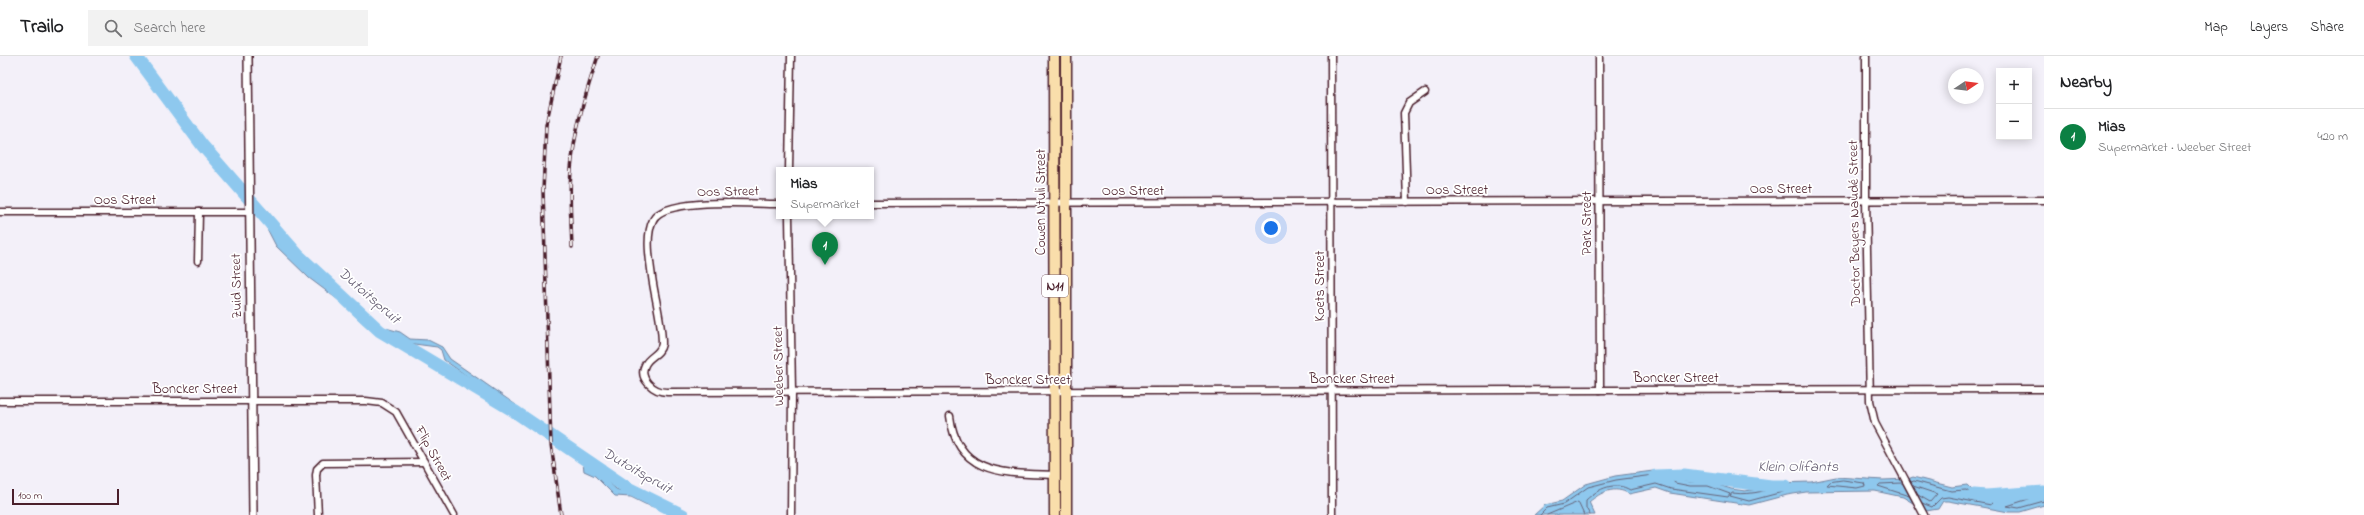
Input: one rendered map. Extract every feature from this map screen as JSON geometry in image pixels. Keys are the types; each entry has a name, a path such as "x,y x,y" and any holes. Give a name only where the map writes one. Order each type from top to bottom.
{"highway":[{"name":"Cowen Ntuli Street","path":"1054,56 1066,392 1066,515"},
{"name":"Cowen Ntuli Street","path":"1055,515 1060,203 1066,56"}],"street":[{"name":"Zuid Street","path":"248,56 253,515"},
{"path":"789,167 791,56"},
{"name":"Koets Street","path":"1331,56 1333,392 1332,515"},
{"name":"Park Street","path":"1599,56 1600,390"},
{"name":"Doctor Beyers Naudé Street","path":"1866,56 1866,200 1870,390 1875,423 1924,515"},
{"path":"1407,202 1404,113 1409,103 1425,92"},
{"name":"Oos Street","path":"874,204 2044,200"},
{"name":"Oos Street","path":"661,392 654,389 647,382 643,370 646,362 660,351 662,344 649,237 653,219 658,213 676,206 776,204"},
{"name":"Oos Street","path":"0,212 249,212"},
{"path":"198,261 199,212"},
{"name":"Weeber Street","path":"789,219 792,392 791,515"},
{"name":"Boncker Street","path":"661,392 1333,392 2044,389"},
{"name":"Boncker Street","path":"0,401 366,401 390,406"},
{"name":"Flip Street","path":"390,406 396,412 454,515"},
{"path":"950,416 954,436 959,448 989,469 1007,473 1055,475"},
{"path":"318,515 316,475 317,469 323,463 424,462"}],"water":[{"path":"255,202 262,205 271,215 278,238 294,256 368,323 400,332 410,339 428,340 442,347 450,359 516,405 511,413 481,386 444,360 441,350 437,347 407,343 396,335 378,334 367,327 341,302 309,278 276,246 260,215 253,209"},
{"path":"583,464 603,477 616,489 687,515 676,515 645,504 631,497 615,496 595,476 584,471"},
{"path":"1653,471 1670,473 1676,479 1690,482 1709,482 1731,489 1745,491 1765,488 1773,483 1811,482 1836,477 1883,480 1908,479 1913,477 1952,487 1967,485 1972,490 2005,500 2021,498 2044,490 2044,505 2020,512 2009,512 1943,501 1938,509 1926,511 1903,497 1875,491 1806,492 1787,495 1749,505 1670,493 1656,488 1629,494 1624,491 1613,490 1598,495 1589,502 1595,515 1534,515 1545,505 1562,501 1586,484 1615,476"}],"waterway":[{"name":"Dutoitspruit","path":"136,56 202,145 298,255 380,331 514,411 626,487 683,515"},
{"name":"Klein Olifants","path":"1656,476 1684,475 1771,486 1786,486"},
{"name":"Klein Olifants","path":"1974,495 1986,496 2044,492"}],"railway":[{"path":"561,56 546,125 543,191 551,444 561,515"},
{"path":"572,247 570,189 573,155 581,112 598,56"}],"place":[{"name":"Mias","path":"825,265"}]}
